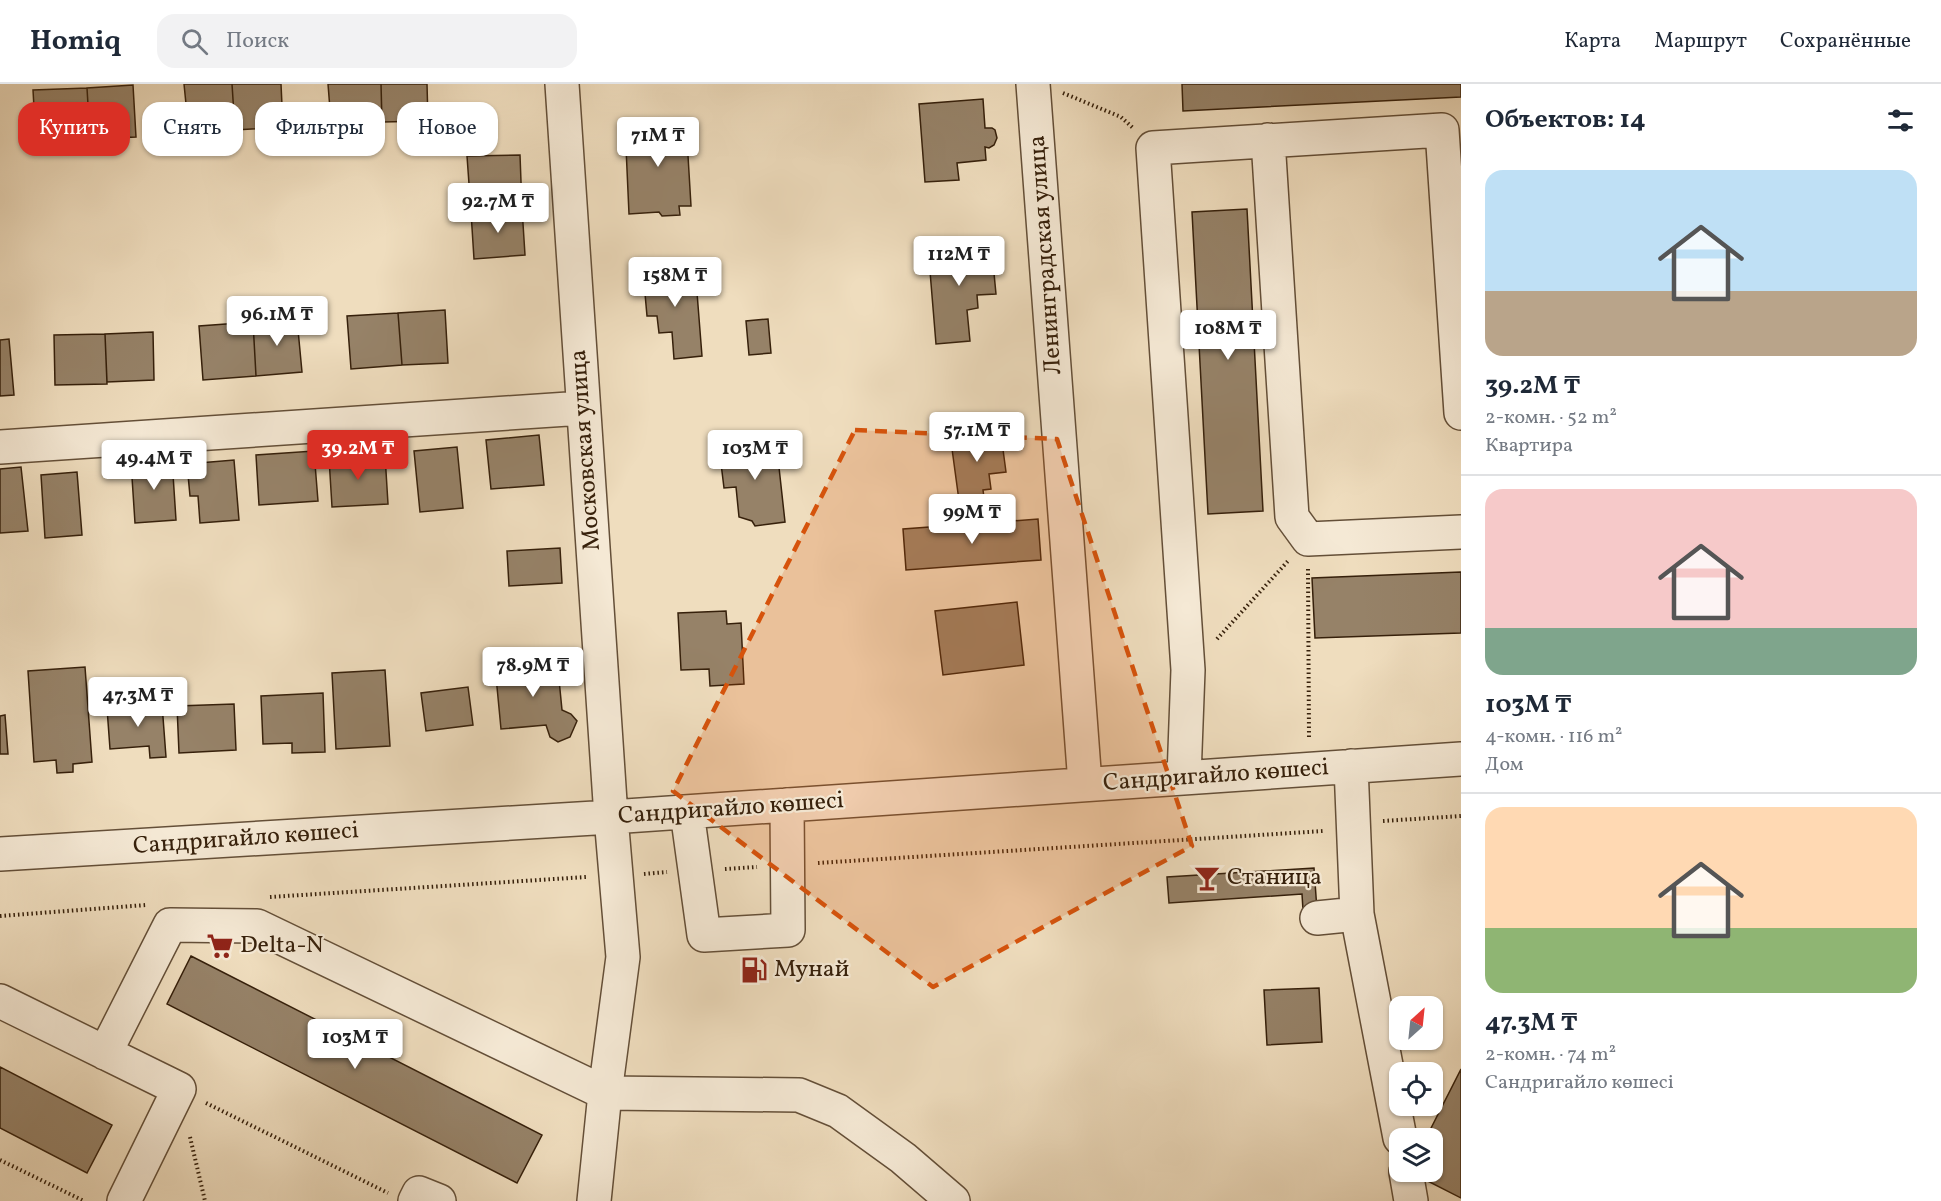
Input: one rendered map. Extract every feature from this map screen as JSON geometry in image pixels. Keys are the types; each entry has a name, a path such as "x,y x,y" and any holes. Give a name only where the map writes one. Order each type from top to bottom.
{"street":[{"name":"Московская улица","path":"562,84 611,817 623,957 605,1093 594,1201"},
{"name":"Ленинградская улица","path":"1047,88 1085,784"},
{"path":"1184,777 1188,670 1153,148 1442,130 1461,413"},
{"path":"1268,140 1292,517 1308,539 1461,532"},
{"path":"0,447 583,408"},
{"name":"Сандригайло көшесі","path":"0,854 611,817 1461,759"},
{"path":"1351,766 1357,914 1398,1128"},
{"path":"687,812 704,935 788,930 787,805"},
{"path":"1317,918 1357,914"},
{"path":"105,1053 170,925 257,926 605,1093 799,1095 838,1111 903,1158 953,1201"},
{"path":"0,1001 179,1089 124,1201"},
{"path":"1408,1182 1412,1201"},
{"path":"404,1198 419,1193 439,1201"}],"path":[{"path":"1047,88 1122,117 1153,148"},
{"path":"1188,670 1308,539"},
{"path":"1308,539 1309,769"},
{"path":"1354,830 1396,818 1461,816"},
{"path":"179,1089 404,1198"},
{"path":"189,1134 206,1201"},
{"path":"0,1160 84,1201"}],"highlighted area":[{"path":"855,430 1057,439 1192,846 933,987 673,791"}],"building":[{"path":"184,84 232,84 233,102 186,102"},
{"path":"232,84 281,84 282,102 255,102 255,129 243,130 243,102 233,102"},
{"path":"328,84 381,84 381,102 329,102"},
{"path":"381,84 427,84 427,102 397,102 397,122 385,122 385,102 381,102"},
{"path":"1182,84 1461,84 1461,97 1183,111"},
{"path":"133,85 136,137 130,137 130,102 88,102 87,88"},
{"path":"87,88 88,102 34,102 33,90"},
{"path":"983,99 985,128 995,130 997,138 994,145 989,148 985,147 986,160 957,163 959,180 925,182 919,104"},
{"path":"686,122 691,206 679,206 680,215 662,216 659,212 629,214 625,125"},
{"path":"520,155 522,208 471,212 467,156"},
{"path":"522,208 525,255 474,259 471,212"},
{"path":"1247,209 1263,511 1208,514 1192,212"},
{"path":"991,242 996,294 977,295 978,308 967,310 970,341 936,344 928,247"},
{"path":"695,267 702,356 674,359 672,332 659,333 657,316 647,316 643,271"},
{"path":"445,310 448,363 402,365 398,313"},
{"path":"398,313 402,365 351,369 347,316"},
{"path":"297,319 302,372 256,376 253,322"},
{"path":"768,319 771,353 749,355 746,321"},
{"path":"253,322 256,376 203,380 199,326"},
{"path":"153,332 154,380 107,382 105,334"},
{"path":"105,334 107,384 55,385 54,335"},
{"path":"9,339 14,395 0,396 0,340"},
{"path":"1000,427 1006,472 989,474 991,489 983,490 985,505 960,508 950,434"},
{"path":"539,435 544,485 491,489 486,440"},
{"path":"776,440 785,522 755,526 752,521 739,517 736,487 724,488 719,447"},
{"path":"457,447 463,508 420,512 414,451"},
{"path":"314,451 318,501 259,505 256,455"},
{"path":"385,455 388,504 332,507 329,458"},
{"path":"172,459 176,520 135,523 131,462"},
{"path":"234,460 239,520 200,523 198,496 190,496 187,464"},
{"path":"21,467 28,531 0,533 0,469"},
{"path":"77,472 82,535 45,538 41,475"},
{"path":"1038,519 1041,560 906,570 903,529"},
{"path":"560,548 562,583 509,586 507,551"},
{"path":"1461,572 1461,633 1315,638 1312,578"},
{"path":"1017,602 1024,665 943,675 935,611"},
{"path":"726,611 727,624 741,623 744,684 710,686 709,669 681,670 678,613"},
{"path":"557,659 562,710 571,714 577,721 570,737 558,742 550,737 546,725 501,729 495,666"},
{"path":"85,667 92,762 73,764 73,772 57,773 56,760 34,762 28,671"},
{"path":"385,670 390,746 336,749 332,673"},
{"path":"468,687 473,725 426,731 421,693"},
{"path":"323,693 325,752 292,753 292,743 263,744 261,696"},
{"path":"162,704 166,757 150,758 149,746 110,749 107,708"},
{"path":"234,704 236,750 179,753 177,706"},
{"path":"5,715 8,754 0,754 0,716"},
{"path":"1314,868 1317,910 1303,910 1302,894 1169,903 1167,877"},
{"path":"191,956 542,1135 517,1183 167,1004"},
{"path":"1319,988 1322,1042 1267,1045 1264,990"},
{"path":"0,1067 112,1125 87,1173 0,1128"},
{"path":"1461,1069 1461,1198 1430,1182 1443,1182 1443,1128 1431,1128 1437,1116 1443,1116 1443,1104"}],"place":[{"name":"Станица","path":"1207,878"},
{"name":"Delta-N","path":"220,946"},
{"name":"Мунай","path":"754,970"}]}
